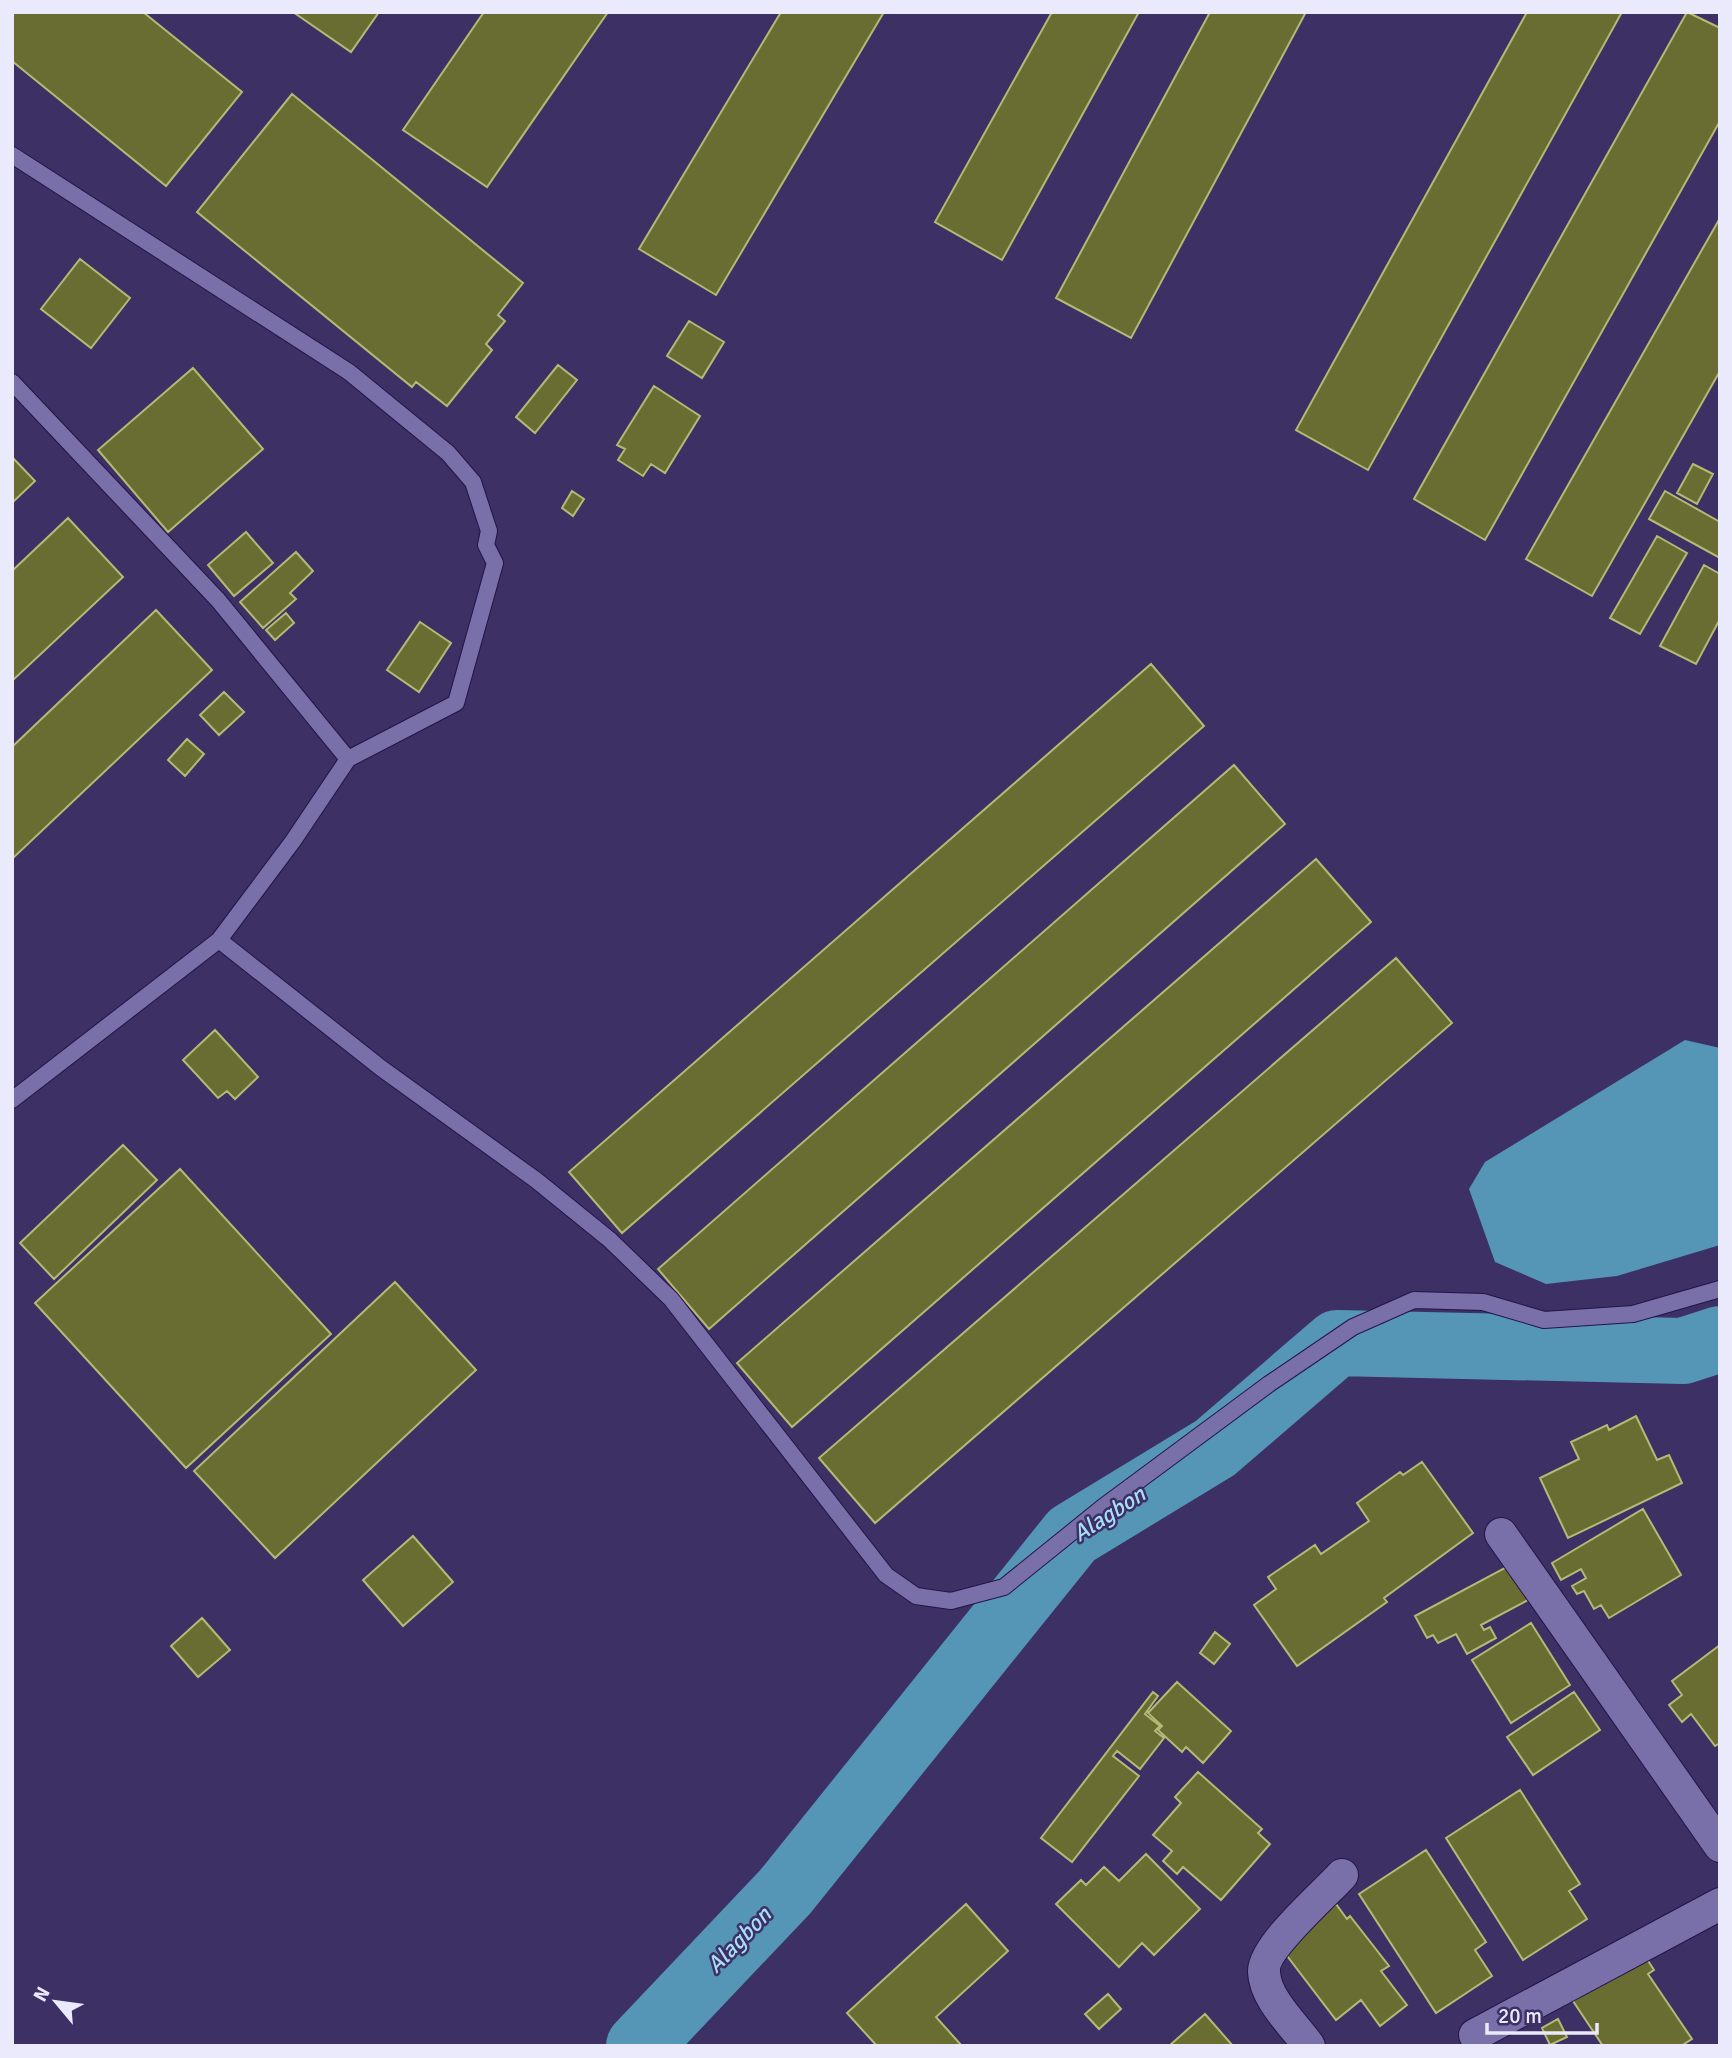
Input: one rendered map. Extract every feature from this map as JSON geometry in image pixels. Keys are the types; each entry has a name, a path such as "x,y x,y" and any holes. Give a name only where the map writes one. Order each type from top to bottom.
{"street":[{"path":"1501,1534 1720,1846"},
{"path":"1309,2046 1272,1997 1264,1970 1270,1951 1342,1875"},
{"path":"1475,2035 1720,1904"}],"lane":[{"path":"12,155 349,372 448,453 473,482 489,531 486,545 495,563 456,703 348,759 293,841 219,940 12,1100"},
{"path":"12,382 218,600 348,759"},
{"path":"219,940 381,1068 536,1180 610,1240 671,1299 886,1575 916,1596 951,1601 1004,1587 1103,1507 1269,1384 1353,1327 1414,1300 1483,1302 1544,1320 1633,1314 1720,1289"}],"water":[{"path":"1685,1040 1720,1048 1720,1245 1617,1276 1546,1284 1495,1262 1469,1189 1485,1162"}],"building":[{"path":"12,12 143,12 242,92 166,186 12,61"},
{"path":"293,12 379,12 351,52"},
{"path":"484,12 608,12 487,187 403,130"},
{"path":"781,12 884,12 716,295 639,249"},
{"path":"1052,12 1139,12 1002,260 935,222"},
{"path":"1210,12 1306,12 1131,338 1056,298"},
{"path":"1527,12 1622,12 1368,470 1296,430"},
{"path":"1687,12 1720,28 1720,121 1485,540 1414,499"},
{"path":"292,94 523,283 498,315 505,321 486,344 492,350 447,406 416,382 412,387 197,212"},
{"path":"1720,218 1720,371 1592,596 1526,559"},
{"path":"80,259 130,298 91,348 41,309"},
{"path":"689,321 724,342 702,378 667,356"},
{"path":"558,365 577,380 535,433 516,417"},
{"path":"193,368 263,449 168,532 98,450"},
{"path":"654,386 700,416 665,473 651,464 643,476 618,460 625,449 617,445"},
{"path":"12,457 35,481 12,503"},
{"path":"1693,464 1713,474 1697,504 1677,493"},
{"path":"572,491 584,499 573,516 562,508"},
{"path":"1665,491 1720,522 1720,558 1649,519"},
{"path":"68,518 123,577 12,681 12,571"},
{"path":"246,532 273,563 234,596 208,565"},
{"path":"1657,536 1687,553 1640,634 1610,618"},
{"path":"296,552 313,571 290,593 296,599 263,628 240,602"},
{"path":"1704,565 1720,574 1720,619 1696,664 1660,646"},
{"path":"156,610 212,670 12,859 12,747"},
{"path":"286,613 294,623 275,640 266,630"},
{"path":"420,622 451,643 419,692 387,670"},
{"path":"1151,664 1204,726 622,1233 569,1172"},
{"path":"224,692 244,712 219,735 200,715"},
{"path":"187,739 204,754 185,776 168,760"},
{"path":"1234,765 1285,824 709,1329 658,1269"},
{"path":"1316,859 1371,922 792,1427 737,1363"},
{"path":"1396,958 1452,1023 875,1523 819,1458"},
{"path":"215,1030 258,1077 235,1099 227,1091 218,1098 183,1060"},
{"path":"123,1145 157,1180 54,1279 20,1243"},
{"path":"180,1169 331,1334 186,1468 35,1303"},
{"path":"395,1282 476,1370 275,1558 194,1471"},
{"path":"1636,1416 1657,1460 1669,1455 1682,1483 1568,1538 1540,1478 1579,1459 1571,1442 1607,1425 1609,1430"},
{"path":"1422,1462 1473,1533 1384,1598 1387,1602 1297,1666 1254,1605 1276,1589 1268,1577 1315,1545 1321,1554 1369,1521 1357,1503 1400,1472 1403,1475"},
{"path":"1643,1509 1681,1575 1609,1618 1601,1605 1594,1609 1584,1591 1577,1594 1572,1586 1586,1578 1581,1569 1561,1580 1552,1563"},
{"path":"413,1536 453,1582 403,1626 363,1580"},
{"path":"1514,1563 1532,1598 1481,1625 1484,1630 1490,1627 1496,1638 1467,1654 1456,1634 1438,1643 1433,1635 1427,1638 1415,1616"},
{"path":"202,1618 230,1650 198,1677 171,1646"},
{"path":"1531,1623 1570,1685 1511,1723 1472,1660"},
{"path":"1215,1632 1230,1644 1214,1664 1200,1653"},
{"path":"1720,1645 1720,1743 1715,1746 1691,1714 1682,1722 1669,1705 1682,1695 1672,1681"},
{"path":"1177,1682 1231,1731 1203,1763 1186,1747 1182,1752 1158,1730 1162,1726 1148,1713"},
{"path":"1153,1692 1158,1696 1145,1714 1160,1726 1155,1731 1164,1738 1140,1769 1117,1751 1113,1756 1139,1776 1072,1862 1041,1838"},
{"path":"1574,1692 1600,1730 1533,1775 1507,1737"},
{"path":"1198,1772 1262,1829 1258,1833 1270,1844 1221,1900 1183,1867 1177,1874 1163,1861 1172,1851 1153,1835 1181,1803 1175,1797"},
{"path":"1520,1790 1580,1884 1569,1891 1587,1919 1523,1960 1446,1838"},
{"path":"1426,1850 1486,1942 1475,1950 1492,1976 1436,2013 1359,1894"},
{"path":"1146,1854 1200,1909 1154,1955 1142,1943 1119,1967 1056,1904 1081,1880 1086,1885 1104,1867 1119,1881"},
{"path":"966,1904 1008,1951 936,2017 962,2046 877,2046 847,2013"},
{"path":"1336,1904 1347,1919 1350,1916 1389,1966 1381,1971 1407,2005 1380,2026 1361,2000 1336,2020 1281,1948"},
{"path":"1643,1953 1654,1970 1648,1974 1692,2039 1681,2046 1603,2046 1573,2001"},
{"path":"1108,1994 1121,2009 1099,2029 1085,2014"},
{"path":"1205,2014 1233,2046 1169,2046"},
{"path":"1558,2019 1567,2037 1550,2045 1542,2028"}],"waterway":[{"name":"Alagbon","path":"639,2046 785,1892 1072,1535 1215,1448 1337,1343 1683,1351 1720,1339"}]}
